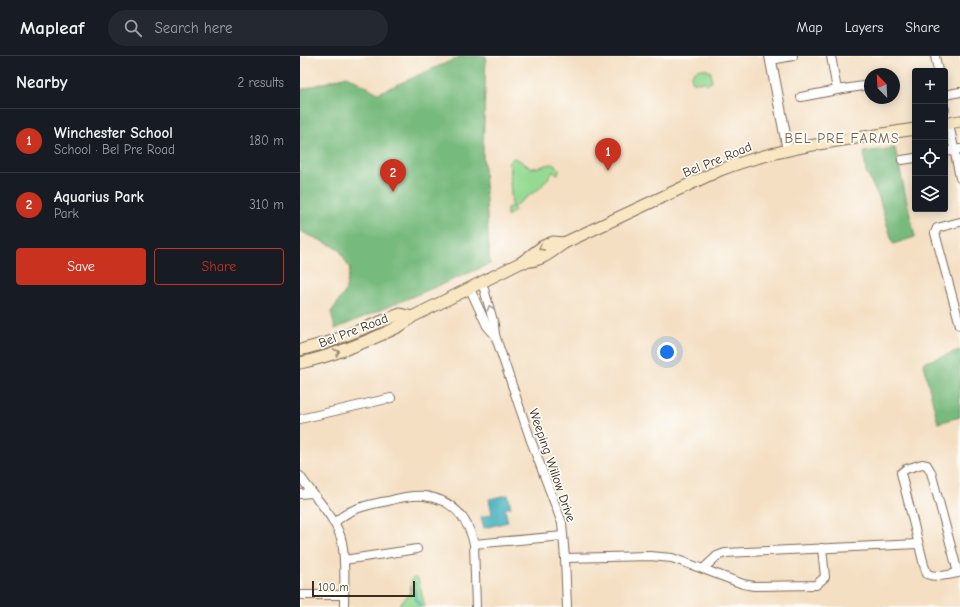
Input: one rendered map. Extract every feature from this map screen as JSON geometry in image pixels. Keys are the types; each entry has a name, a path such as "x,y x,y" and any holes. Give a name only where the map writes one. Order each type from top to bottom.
{"main road":[{"path":"948,124 960,121"},
{"name":"Bel Pre Road","path":"300,363 333,354 369,340 406,323 412,317 522,262 543,246 553,242 564,243 718,171 739,163 788,150 912,129"},
{"name":"Bel Pre Road","path":"300,350 329,342 400,314 412,317"}],"street":[{"path":"788,150 771,58 793,56"},
{"path":"831,56 838,90"},
{"path":"935,56 937,68"},
{"path":"802,97 864,85"},
{"path":"948,94 960,92"},
{"path":"948,128 960,178"},
{"path":"902,160 912,158"},
{"path":"960,222 937,228 935,233 958,309 960,325"},
{"name":"Weeping Willow Drive","path":"482,282 494,324 495,334 530,438 562,523 567,607"},
{"name":"Weeping Willow Drive","path":"470,289 487,326 495,334"},
{"path":"300,419 391,398"},
{"path":"922,464 927,465 931,472 958,573 947,576 932,576 927,574 918,544 901,473 906,469 922,464"},
{"path":"300,476 334,523 341,540 344,560 344,607"},
{"path":"300,494 311,493"},
{"path":"334,523 347,513 376,503 424,496 441,500 456,509 468,524 474,544 476,607"},
{"path":"474,544 563,536"},
{"path":"703,569 717,556 725,553 918,544"},
{"path":"565,558 650,556 672,558 743,584 754,586 816,585 824,577 822,548"},
{"path":"344,560 417,549"},
{"path":"300,594 344,595"}],"green space":[{"path":"462,56 486,56 483,153 490,264 335,329 331,312 345,292 350,269 339,249 300,231 300,90 347,76 378,93"},
{"path":"705,69 711,72 712,82 707,84 704,81 701,83 693,82 691,77 693,73 698,70"},
{"path":"895,148 915,237 893,244 879,198 866,172 864,152"},
{"path":"514,158 534,168 553,164 556,165 559,170 558,174 553,172 540,188 513,207 515,211 507,216 507,208 512,206 510,181 511,166 507,164"},
{"path":"960,350 960,417 938,423 923,363"},
{"path":"412,578 418,578 425,607 399,607 399,604 410,594"}],"water":[{"path":"508,495 511,507 505,509 508,522 484,528 481,517 492,514 489,499"}],"waterway":[{"path":"415,582 415,598 420,605 419,607"}],"place":[{"name":"Winchester School","path":"608,171"},
{"name":"Aquarius Park","path":"393,192"}],"district":[{"name":"BEL PRE FARMS","path":"842,138"}]}
